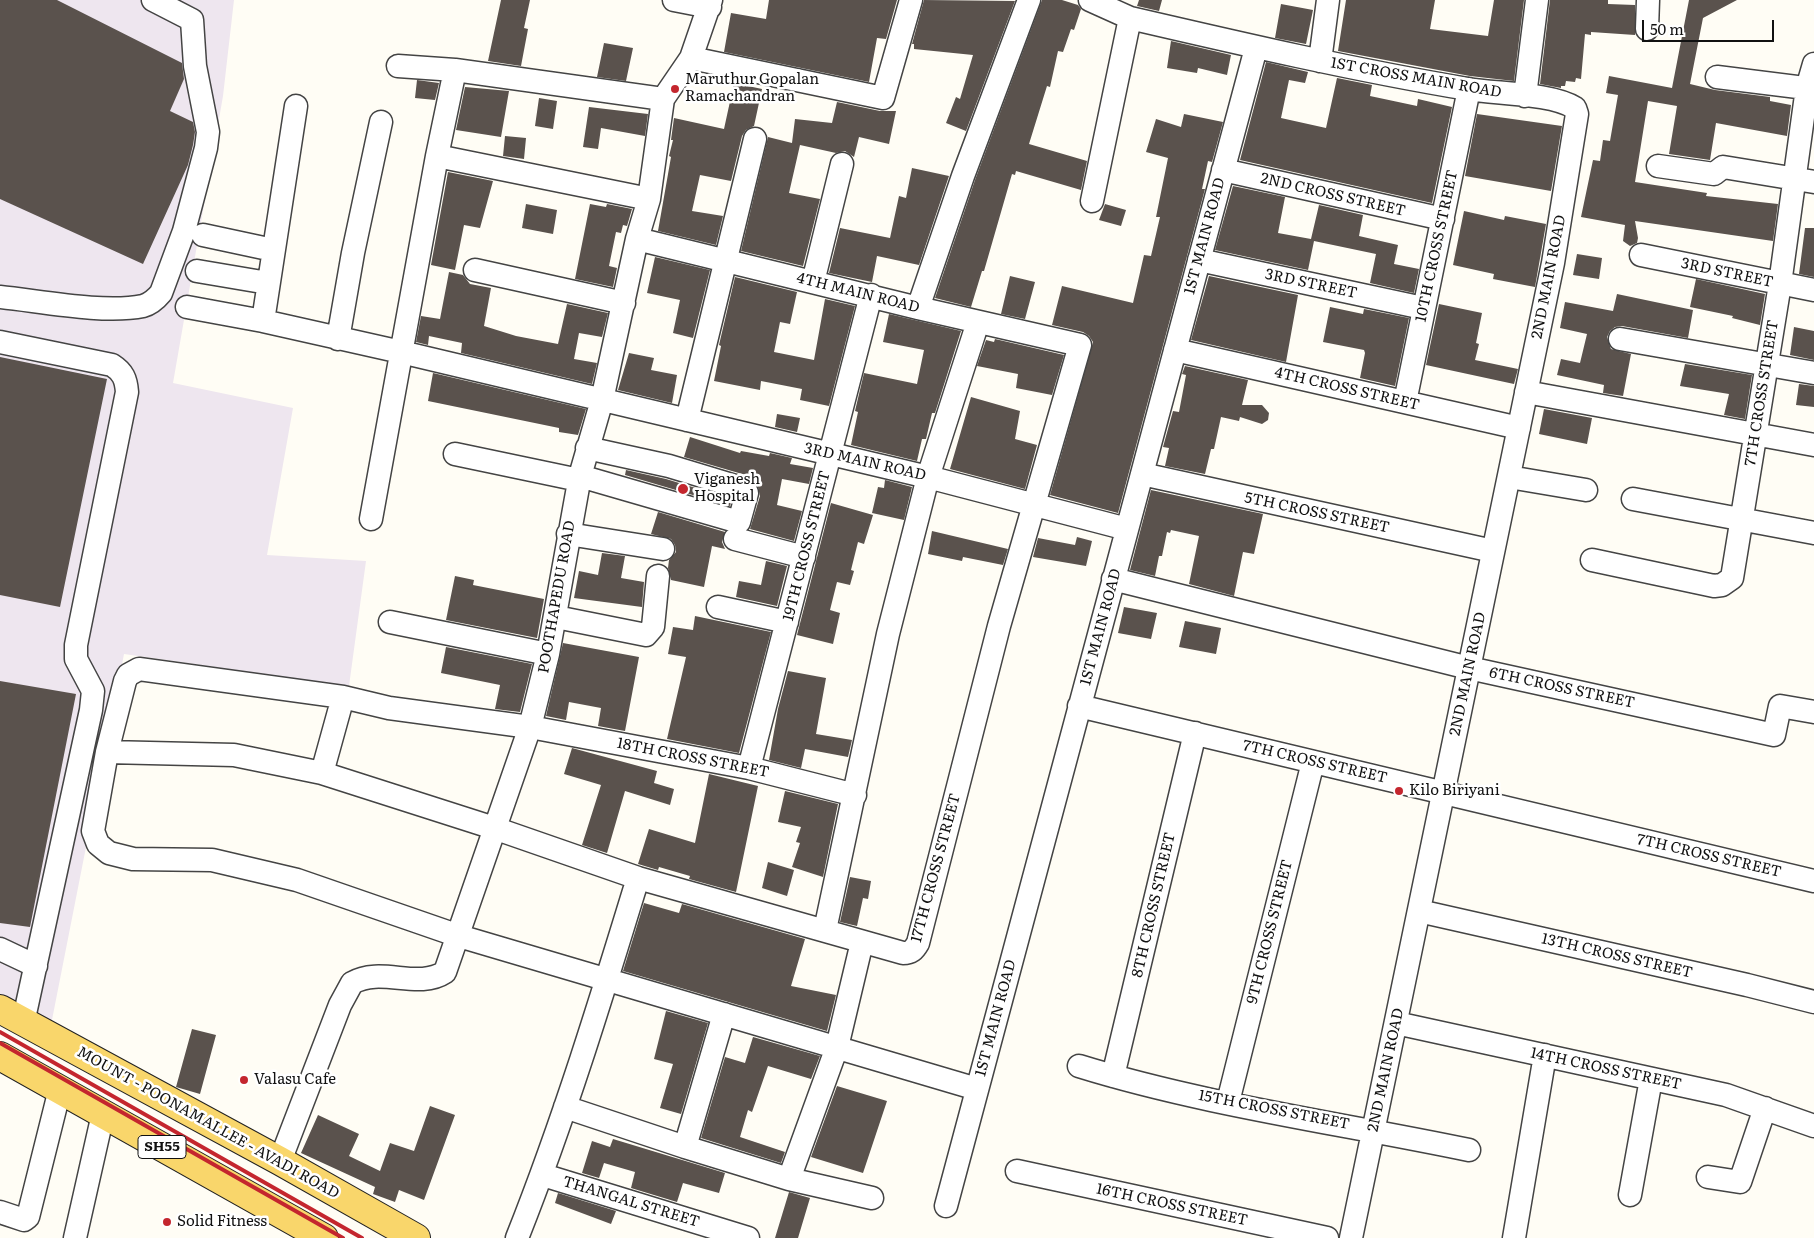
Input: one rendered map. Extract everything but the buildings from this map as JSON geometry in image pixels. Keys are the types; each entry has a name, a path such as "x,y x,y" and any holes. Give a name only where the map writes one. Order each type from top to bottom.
{"main road":[{"name":"MOUNT - POONAMALLEE - AVADI ROAD","path":"0,1009 280,1161 416,1238"},
{"name":"SH55","path":"0,1056 324,1238"},
{"path":"192,1163 214,1126"}],"street":[{"path":"0,297 95,307 143,306 162,293 184,231 206,148 208,132 195,66 192,20 153,0"},
{"path":"674,0 711,3"},
{"path":"691,58 883,98 911,0"},
{"path":"918,308 963,176 1029,0"},
{"name":"1ST CROSS MAIN ROAD","path":"1090,0 1130,18 1256,48 1469,89 1558,100 1575,108"},
{"path":"1320,61 1328,0"},
{"path":"1525,96 1537,0"},
{"path":"1647,29 1648,0"},
{"name":"POOTHAPEDU ROAD","path":"280,1161 340,1005 352,983 373,976 429,979 440,975 445,972 460,936 494,828 530,727 548,654 579,478 586,448 602,400 637,239 650,198 663,100 691,58 711,3"},
{"path":"1092,201 1130,18"},
{"name":"1ST MAIN ROAD","path":"946,1206 1256,48"},
{"name":"7TH CROSS STREET","path":"1592,560 1678,580 1714,586 1722,585 1732,578 1780,284 1804,180 1814,64"},
{"path":"398,66 455,70 663,100"},
{"path":"371,519 436,156 455,70"},
{"path":"1717,77 1811,89"},
{"name":"10TH CROSS STREET","path":"1405,402 1469,89"},
{"path":"263,321 296,106"},
{"name":"2ND MAIN ROAD","path":"1351,1238 1552,263 1577,114 1575,108"},
{"path":"338,339 353,253 381,122"},
{"path":"687,420 755,139"},
{"path":"436,156 650,198"},
{"path":"813,282 842,164"},
{"path":"1658,166 1714,174 1723,167 1804,180"},
{"name":"2ND CROSS STREET","path":"1223,170 1443,219"},
{"path":"203,235 273,250"},
{"name":"4TH MAIN ROAD","path":"637,239 918,308 1080,344 1033,505"},
{"name":"3RD STREET","path":"1641,255 1814,290"},
{"name":"3RD STREET","path":"1199,260 1423,308"},
{"path":"475,270 624,304"},
{"path":"197,271 268,283"},
{"name":"19TH CROSS STREET","path":"750,768 871,295"},
{"name":"3RD MAIN ROAD","path":"187,307 263,321 401,352 928,477 1127,529"},
{"path":"824,930 855,795 888,634 928,477 978,322"},
{"path":"1620,339 1814,373"},
{"path":"0,342 112,365 123,375 127,392 76,645 76,659 93,691 91,710 23,1022"},
{"name":"4TH CROSS STREET","path":"1175,350 1519,428"},
{"path":"1526,392 1814,445"},
{"path":"455,454 579,478 739,522 747,493 746,489 669,466 586,448"},
{"name":"5TH CROSS STREET","path":"1142,474 1493,551"},
{"path":"1508,477 1586,490"},
{"path":"1633,499 1814,533"},
{"name":"17TH CROSS STREET","path":"107,752 234,755 322,773 494,828 638,878 862,942 903,953 910,953 918,943 966,749 1033,505"},
{"path":"568,534 663,549"},
{"path":"735,539 804,557"},
{"path":"556,617 646,635 653,626 658,576"},
{"name":"6TH CROSS STREET","path":"1113,579 1469,668 1774,735 1780,706 1814,712"},
{"path":"718,608 787,622"},
{"path":"390,622 548,654"},
{"name":"18TH CROSS STREET","path":"855,795 750,768 530,727 389,708 343,698 139,669 128,675 125,681 107,752 93,830 98,844 109,853 133,859 212,860 296,880 460,936 977,1089"},
{"path":"322,773 343,698"},
{"name":"7TH CROSS STREET","path":"1080,706 1814,881"},
{"name":"8TH CROSS STREET","path":"1113,1076 1195,734"},
{"name":"9TH CROSS STREET","path":"1228,1102 1312,762"},
{"path":"517,1238 542,1175 565,1107 638,878"},
{"name":"13TH CROSS STREET","path":"1419,911 1747,985 1814,1002"},
{"path":"789,1179 837,1048 862,942"},
{"path":"0,949 36,966"},
{"path":"684,1146 724,1014"},
{"name":"14TH CROSS STREET","path":"1396,1023 1726,1095 1814,1126"},
{"path":"1514,1238 1545,1055"},
{"name":"15TH CROSS STREET","path":"1080,1066 1113,1076 1228,1102 1469,1150"},
{"path":"1630,1195 1651,1079"},
{"path":"0,1212 24,1220 28,1217 60,1089"},
{"path":"565,1107 789,1179 872,1198"},
{"path":"1708,1177 1740,1182 1765,1108"},
{"path":"75,1238 103,1114"},
{"name":"16TH CROSS STREET","path":"1017,1170 1327,1238"},
{"name":"THANGAL STREET","path":"542,1175 748,1238"}],"shaded area":[{"path":"0,0 234,0 223,96 173,383 293,408 267,555 366,561 349,686 124,654 50,1030 0,1002"}],"railway":[{"path":"0,1032 362,1238"},
{"path":"0,1043 343,1238"}],"place":[{"name":"Maruthur Gopalan Ramachandran","path":"675,89"},
{"name":"Viganesh Hospital","path":"683,489"},
{"name":"Kilo Biriyani","path":"1399,791"},
{"name":"Valasu Cafe","path":"244,1080"},
{"name":"Solid Fitness","path":"167,1222"}]}
